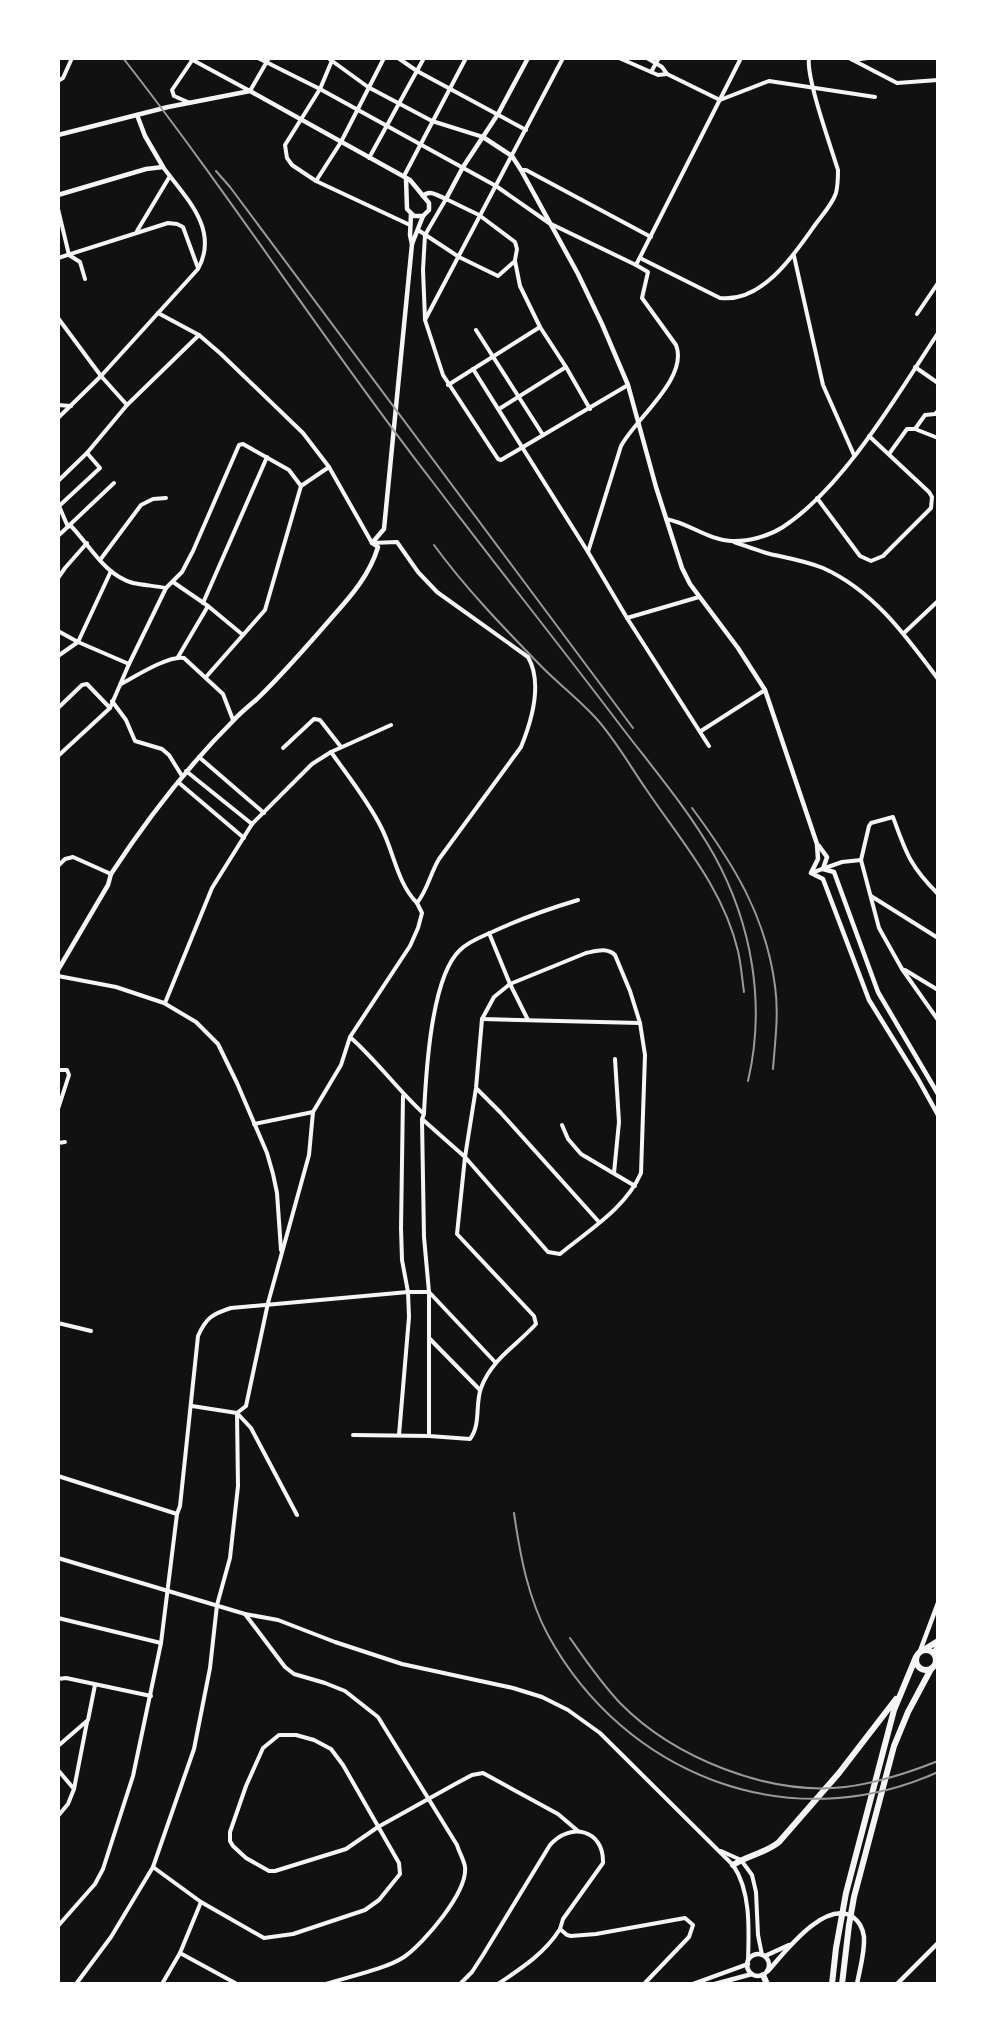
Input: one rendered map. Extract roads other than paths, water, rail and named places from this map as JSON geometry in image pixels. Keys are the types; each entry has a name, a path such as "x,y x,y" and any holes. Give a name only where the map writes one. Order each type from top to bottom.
{"main road":[{"path":"832,1983 846,1893 899,1696 916,1658 923,1650 938,1642"},
{"path":"842,1983 854,1897 894,1746 908,1712 937,1662 934,1653 923,1650"},
{"path":"916,1658 919,1667 926,1670 931,1669"},
{"path":"733,1865 776,1845 812,1805 899,1696"},
{"path":"765,1973 767,1983"}],"street":[{"path":"58,81 63,78 72,58"},
{"path":"258,58 268,61 496,186 549,223 648,272 642,298 676,345 678,353 669,382 660,398 629,433 621,446 588,552"},
{"path":"316,181 341,141 384,58"},
{"path":"398,58 417,71 526,130"},
{"path":"369,158 423,58"},
{"path":"405,177 466,58"},
{"path":"528,58 498,114 463,168 425,235 423,270 425,320 448,385 498,459 504,460 628,385"},
{"path":"425,320 563,58"},
{"path":"619,58 658,75 667,74"},
{"path":"647,58 667,74 720,99 768,81 875,97"},
{"path":"651,72 659,58"},
{"path":"636,265 741,58"},
{"path":"640,258 720,298 731,299 745,296 757,288 794,255 835,196 838,184 838,170 808,65 809,58"},
{"path":"850,59 868,58"},
{"path":"190,103 174,96 172,90 192,59 405,177 413,183 416,196"},
{"path":"410,225 316,181 292,165 287,158 285,145 320,89 331,59 368,87 432,121 483,137 512,156 521,170 583,284 628,385 682,568 699,597 738,648 765,690 818,844 827,857 823,869"},
{"path":"850,59 897,83 938,80"},
{"path":"58,135 137,115 250,91 268,61"},
{"path":"58,418 101,376 198,269 204,257 205,238 192,204 163,166 145,136 137,115"},
{"path":"58,195 163,166"},
{"path":"521,170 526,170 651,237"},
{"path":"137,231 170,176"},
{"path":"405,177 416,196 428,201 429,207 412,244"},
{"path":"423,216 416,217 407,209 416,196 431,193 479,215 515,242 517,249 515,261 520,286 540,327 590,409"},
{"path":"58,209 69,255 80,262 85,279"},
{"path":"372,543 384,529 412,244 411,214"},
{"path":"58,258 168,223 183,227 198,269"},
{"path":"418,230 459,257 498,276 515,261"},
{"path":"794,255 823,385 854,455"},
{"path":"917,314 938,283"},
{"path":"58,970 108,885 111,874 177,782 233,720 258,698 306,648 345,602 375,559 378,547 372,543 329,467 303,433 199,335 158,313"},
{"path":"58,318 101,376 127,405"},
{"path":"448,385 540,327"},
{"path":"476,330 543,435"},
{"path":"731,541 748,540 775,531 817,498 869,436 938,333"},
{"path":"58,481 88,452 127,405 199,335"},
{"path":"498,409 566,367"},
{"path":"915,368 938,383"},
{"path":"473,369 709,746"},
{"path":"58,405 71,406"},
{"path":"915,429 925,415 935,414 938,411"},
{"path":"889,454 905,431 915,429 938,438"},
{"path":"817,498 860,556 871,561 877,560 931,508 933,503 929,492 869,436"},
{"path":"58,756 110,708 166,588 182,572 193,551 239,445 243,444 290,470 302,486"},
{"path":"88,452 100,468 59,506 69,526 111,571 133,583 166,588"},
{"path":"203,603 267,457"},
{"path":"206,677 265,610 302,486 329,467"},
{"path":"58,536 114,483"},
{"path":"100,561 141,504 153,499 166,498"},
{"path":"666,519 681,521 718,539 796,559 824,569 878,605 904,633 938,680"},
{"path":"372,543 396,542 418,572 437,591 528,657 536,681 529,724 521,747 439,859 433,870 428,889 417,903"},
{"path":"58,578 87,543"},
{"path":"58,656 78,642 111,571"},
{"path":"173,582 208,606 243,635"},
{"path":"627,618 699,597"},
{"path":"904,633 936,604"},
{"path":"178,657 208,606"},
{"path":"58,631 129,664"},
{"path":"120,684 178,657 184,658 223,694 233,720"},
{"path":"58,708 86,684 110,708"},
{"path":"701,731 765,690"},
{"path":"112,701 126,720 135,741 162,748 182,777"},
{"path":"283,748 314,719 320,720 342,747"},
{"path":"165,1003 212,888 252,824 312,764 331,752 391,725"},
{"path":"237,1413 246,1406 268,1304 309,1155 313,1112 341,1065 351,1037 410,946 422,913 401,879 381,826 331,752"},
{"path":"199,757 264,813"},
{"path":"186,771 252,824"},
{"path":"177,782 244,838"},
{"path":"938,894 920,875 907,856 893,818 871,823 861,860 879,928 902,969 938,1020"},
{"path":"811,873 818,859 818,844"},
{"path":"58,866 65,859 73,857 111,874"},
{"path":"811,873 842,862 861,860"},
{"path":"823,869 834,872 878,992 938,1094"},
{"path":"811,873 823,879 869,1000 938,1115"},
{"path":"871,896 938,938"},
{"path":"429,1436 429,1292 424,1237 422,1119 432,1034 441,986 459,950 472,940 525,917 578,900"},
{"path":"489,933 528,1020"},
{"path":"353,1435 470,1439 476,1428 480,1390 495,1362 535,1326 534,1316 457,1234 465,1157 476,1088 482,1019 494,997 510,984 586,952 599,950 612,952 618,960 630,991 640,1023 645,1055 641,1173 626,1199 560,1254 548,1252 465,1157 422,1119"},
{"path":"902,969 938,990"},
{"path":"58,976 116,987 165,1003 196,1022 218,1044 254,1124 273,1174 277,1193 281,1253"},
{"path":"482,1019 640,1023"},
{"path":"351,1037 369,1054 403,1095 424,1114"},
{"path":"614,1173 619,1122 615,1059"},
{"path":"58,1070 67,1070 69,1075 58,1109"},
{"path":"476,1088 599,1222"},
{"path":"399,1436 409,1317 408,1292 402,1260 401,1228 403,1095"},
{"path":"254,1124 313,1112"},
{"path":"562,1125 568,1139 581,1154 635,1186"},
{"path":"58,1143 65,1142"},
{"path":"58,1926 95,1884 103,1869 133,1776 161,1643 177,1514 180,1506 198,1336 205,1321 218,1312 231,1308 429,1292 495,1362"},
{"path":"58,1323 91,1331"},
{"path":"428,1338 480,1390"},
{"path":"192,1406 237,1413 251,1428 297,1515"},
{"path":"76,1983 111,1937 153,1867 194,1749 210,1668 217,1605 230,1558 238,1486 237,1413"},
{"path":"58,1476 177,1514"},
{"path":"58,1558 245,1614 278,1620 402,1664 513,1688 542,1697 568,1710 600,1733 733,1865 745,1891 748,1969 752,1974"},
{"path":"923,1650 938,1603"},
{"path":"245,1614 285,1667 294,1674 345,1691 378,1717 457,1845 465,1869 460,1888 436,1924 417,1947 403,1958 326,1983"},
{"path":"58,1618 161,1643"},
{"path":"934,1653 938,1642"},
{"path":"58,1679 66,1678 151,1696"},
{"path":"58,1816 68,1804 75,1789 95,1685"},
{"path":"58,1746 88,1720"},
{"path":"153,1867 201,1902 264,1938 293,1934 364,1910 379,1900 400,1874 399,1863 378,1827 343,1765 331,1749 314,1740 296,1735 279,1735 263,1748 230,1832 230,1841 246,1858 269,1871 346,1849 378,1827 472,1775 483,1773 558,1814 578,1831 594,1837 601,1850 603,1863 563,1919 561,1929 552,1943 498,1983"},
{"path":"58,1770 75,1789"},
{"path":"460,1983 472,1972 550,1845 561,1835 578,1831"},
{"path":"720,1850 741,1860 755,1884 756,1924 763,1955 769,1964 765,1973"},
{"path":"162,1983 180,1953 201,1902"},
{"path":"715,1983 765,1973 818,1921 831,1914 843,1913 861,1925 864,1938 857,1983"},
{"path":"561,1929 571,1936 688,1919 693,1925 689,1936 644,1983"},
{"path":"693,1983 748,1962 753,1956 763,1955 794,1943"},
{"path":"897,1983 938,1943"},
{"path":"180,1953 237,1983"}],"railway":[{"path":"123,58 202,163 392,429 669,788 704,838 727,881 738,909 752,965 756,1023 748,1081"},
{"path":"216,171 633,728"},
{"path":"434,545 486,608 600,723 687,846 712,886 731,928 739,956 744,992"},
{"path":"692,808 734,870 756,913 764,936 771,961 777,1007 773,1069"},
{"path":"514,1513 526,1576 535,1606 548,1635 581,1684 621,1725 666,1758 716,1782 770,1795 825,1799 882,1791 938,1772"},
{"path":"570,1638 606,1688 642,1723 667,1741 724,1769 755,1779 785,1785 816,1788 845,1787 869,1783 938,1761"}]}
